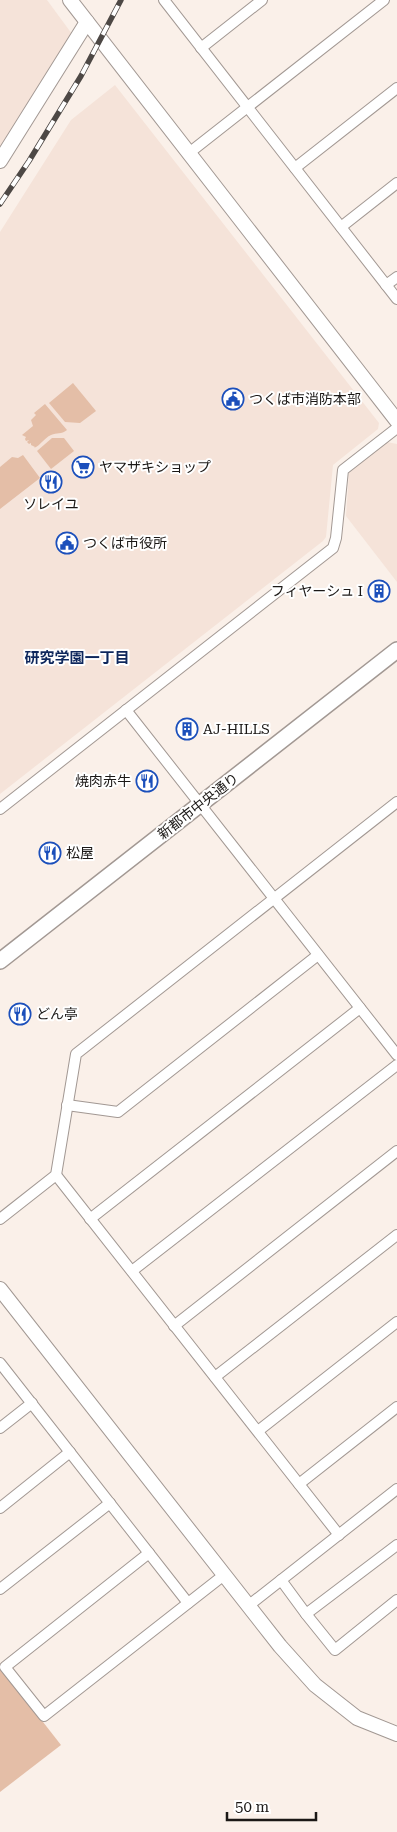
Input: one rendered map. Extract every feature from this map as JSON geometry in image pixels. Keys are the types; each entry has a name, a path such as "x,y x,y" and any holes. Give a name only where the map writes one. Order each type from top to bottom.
{"main road":[{"name":"新都市中央通り","path":"0,961 397,650"}],"street":[{"path":"70,0 397,421"},
{"path":"164,0 397,299"},
{"path":"201,48 262,0"},
{"path":"189,153 384,0"},
{"path":"0,161 87,22"},
{"path":"295,168 397,88"},
{"path":"341,227 397,184"},
{"path":"386,285 397,277"},
{"path":"0,809 332,548 336,538 343,470 397,428"},
{"path":"126,710 397,1055"},
{"path":"0,1219 56,1175 76,1054 397,802"},
{"path":"67,1105 118,1112 318,955"},
{"path":"90,1219 360,1008"},
{"path":"132,1272 397,1064"},
{"path":"174,1326 397,1151"},
{"path":"56,1175 339,1535"},
{"path":"215,1377 397,1235"},
{"path":"0,1289 280,1646 315,1685 357,1718 397,1734"},
{"path":"258,1431 397,1322"},
{"path":"0,1363 188,1603"},
{"path":"0,1428 32,1403"},
{"path":"299,1484 397,1407"},
{"path":"0,1508 70,1452"},
{"path":"248,1606 397,1489"},
{"path":"0,1589 110,1503"},
{"path":"306,1614 397,1545"},
{"path":"149,1552 5,1666 44,1716 224,1575"},
{"path":"281,1580 335,1650 397,1600"}],"shaded area":[{"path":"0,0 47,0 72,34 0,152"},
{"path":"115,85 379,423 378,429 333,465 326,537 323,541 0,794 0,232 71,120"},
{"path":"73,383 96,411 80,423 65,422 49,403"},
{"path":"45,404 67,430 49,436 34,448 31,443 27,442 29,440 26,441 26,437 22,435 33,426 31,420 36,415 34,413"},
{"path":"52,438 64,438 74,451 51,469 37,451"},
{"path":"387,442 397,444 397,582 346,516 349,473"},
{"path":"23,455 40,478 0,509 0,467 12,457 18,458"},
{"path":"0,1667 61,1745 0,1792"}],"railway":[{"path":"0,204 29,161 81,76 121,0"}],"place":[{"name":"つくば市消防本部","path":"233,399"},
{"name":"ヤマザキショップ","path":"83,467"},
{"name":"ソレイユ","path":"51,482"},
{"name":"つくば市役所","path":"67,543"},
{"name":"フィヤーシュ I","path":"379,591"},
{"name":"AJ-HILLS","path":"187,729"},
{"name":"焼肉赤牛","path":"147,781"},
{"name":"松屋","path":"50,853"},
{"name":"どん亭","path":"20,1014"}],"district":[{"name":"研究学園一丁目","path":"77,658"}]}
